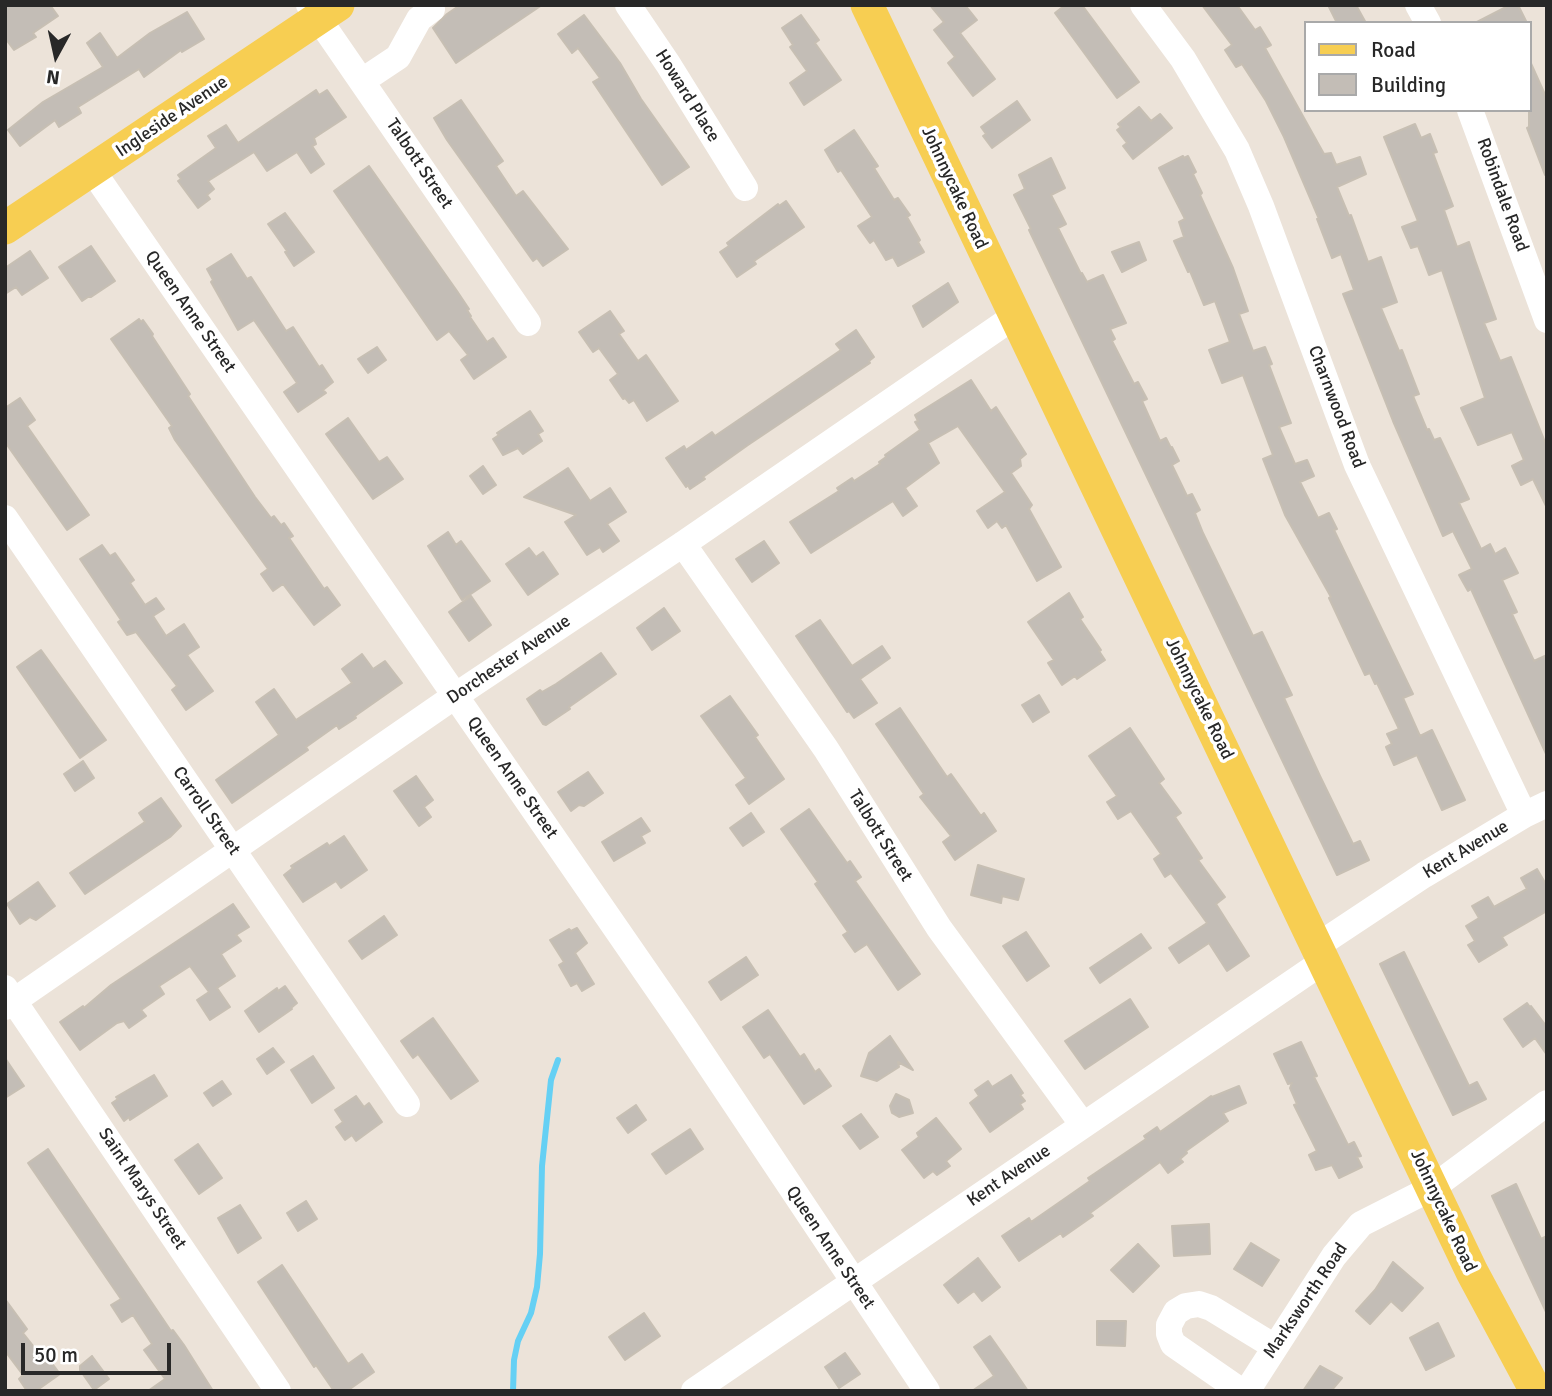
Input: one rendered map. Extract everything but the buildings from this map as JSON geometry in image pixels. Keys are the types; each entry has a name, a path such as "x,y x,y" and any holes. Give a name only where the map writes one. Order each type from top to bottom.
{"main road":[{"name":"Johnnycake Road","path":"867,5 1472,1272 1536,1391"},
{"name":"Ingleside Avenue","path":"5,228 322,10"}],"street":[{"name":"Howard Place","path":"628,5 745,188"},
{"name":"Charnwood Road","path":"1143,5 1183,59 1237,150 1261,206 1357,465 1535,809"},
{"path":"1418,5 1427,21"},
{"path":"362,81 398,57 419,19 432,6"},
{"name":"Talbott Street","path":"322,10 362,81 528,323"},
{"name":"Robindale Road","path":"1471,112 1547,320"},
{"name":"Queen Anne Street","path":"92,170 684,1027 927,1391"},
{"name":"Dorchester Avenue","path":"8,999 234,849 1015,316"},
{"name":"Carroll Street","path":"5,518 407,1104"},
{"name":"Talbott Street","path":"683,544 826,749 939,928 1083,1125"},
{"name":"Kent Avenue","path":"694,1391 1083,1125 1424,875 1535,809"},
{"name":"Saint Marys Street","path":"8,999 278,1391"},
{"name":"Marksworth Road","path":"1247,1391 1334,1256 1361,1224 1432,1188 1547,1103"},
{"path":"1241,1391 1173,1344 1169,1325 1176,1312 1186,1306 1199,1304 1211,1308 1275,1347"}],"waterway":[{"path":"513,1391 518,1341 531,1313 537,1287 542,1166 551,1080 558,1060"}]}
